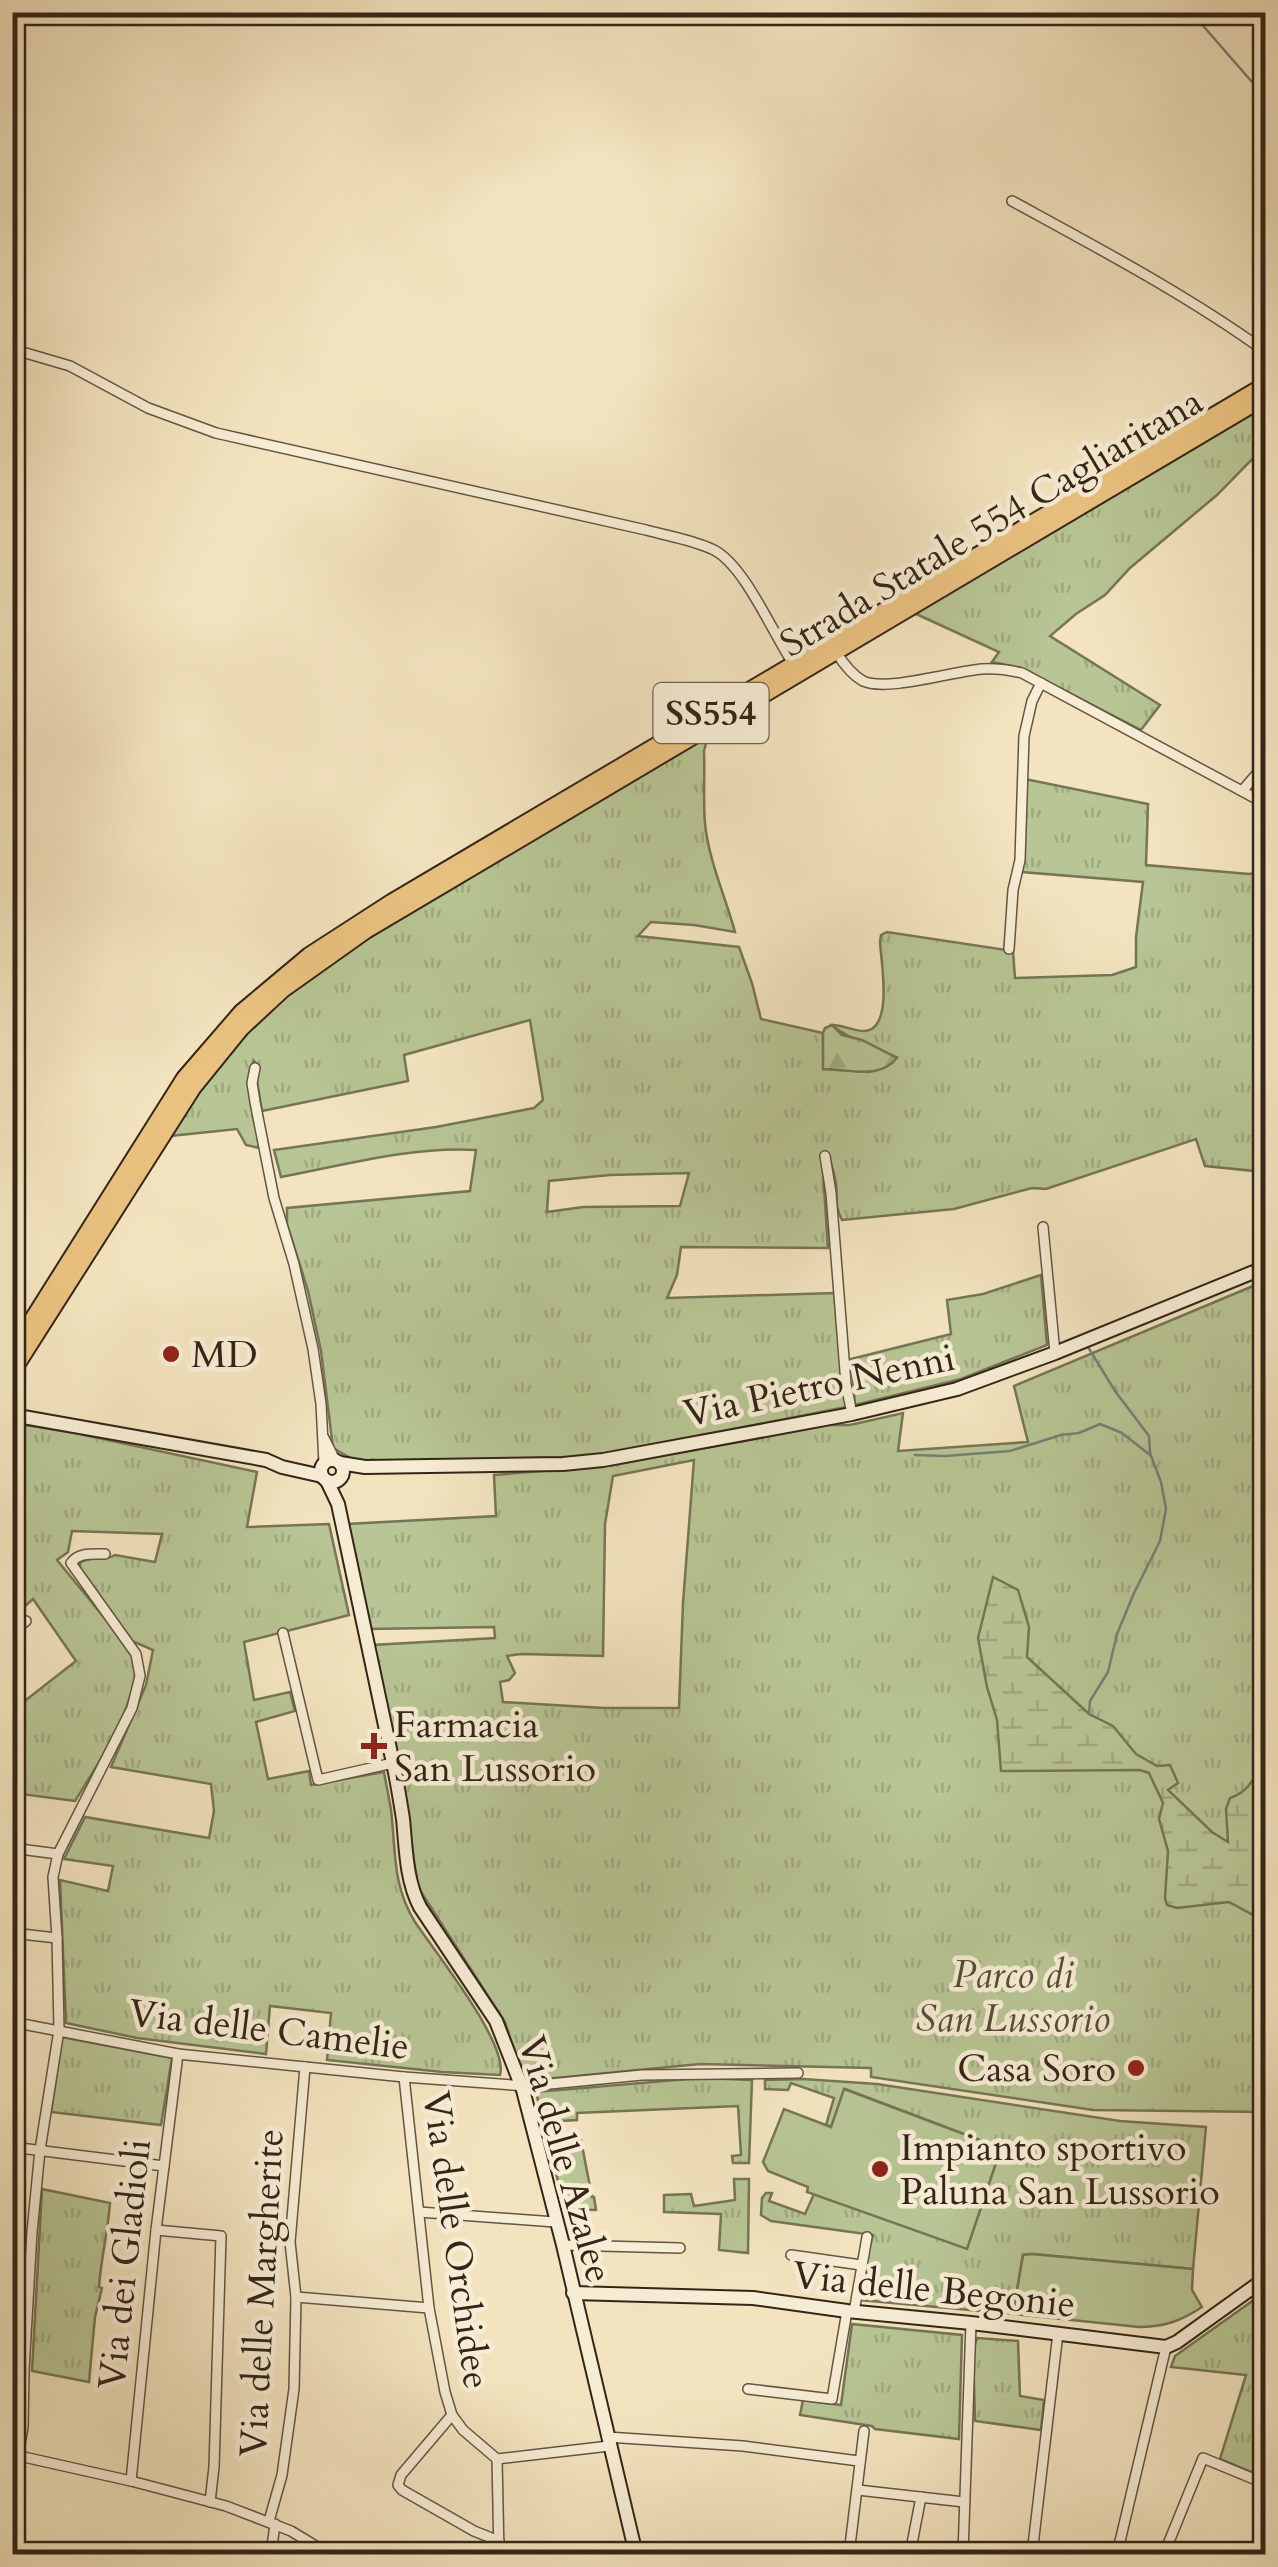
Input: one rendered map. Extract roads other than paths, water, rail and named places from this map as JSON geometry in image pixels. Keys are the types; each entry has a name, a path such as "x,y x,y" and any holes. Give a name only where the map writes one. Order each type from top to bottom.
{"main road":[{"name":"Strada Statale 554 Cagliaritana","path":"12,1351 184,1078 241,1012 308,955 391,902 1266,384"},
{"name":"Strada Statale 554 Cagliaritana","path":"12,1373 183,1102 230,1042 284,990 366,932 1266,397"}],"street":[{"path":"1012,201 1111,256 1266,352"},
{"path":"12,350 70,366 148,408 216,433 646,530 714,550 742,578 794,665"},
{"path":"836,652 866,682 883,684 982,669 1003,668 1022,673 1266,804"},
{"path":"1009,948 1013,890 1020,860 1024,736 1040,683"},
{"path":"1243,790 1266,762"},
{"path":"12,1414 266,1460 296,1470 332,1470 322,1430 314,1349 274,1198 254,1102 255,1068"},
{"path":"825,1156 852,1414"},
{"path":"1044,1227 1055,1354"},
{"name":"Via Pietro Nenni","path":"332,1470 602,1460 852,1414 958,1389 1055,1354 1266,1267"},
{"name":"Via delle Azalee","path":"332,1470 400,1796 409,1878 417,1902 496,2021 528,2105 635,2553"},
{"path":"105,1554 84,1554 71,1564 136,1654 140,1676 132,1708 58,1854 53,1877 59,2030 40,2150 18,2369 23,2427 15,2455 210,2502 290,2530 328,2554"},
{"path":"12,1632 26,1621"},
{"path":"283,1634 318,1780 393,1762"},
{"path":"12,1848 58,1854"},
{"path":"12,1933 57,1938"},
{"name":"Via delle Camelie","path":"12,2022 178,2054 520,2085 642,2074 798,2073"},
{"name":"Via dei Gladioli","path":"131,2482 178,2054"},
{"name":"Via delle Margherite","path":"271,2554 272,2523 294,2389 296,2297 290,2242 305,2067"},
{"name":"Via delle Orchidee","path":"404,2076 429,2308 445,2392 452,2415 463,2430 497,2459"},
{"path":"12,2147 164,2166"},
{"path":"419,2212 556,2222"},
{"path":"156,2230 220,2236 210,2502"},
{"path":"748,2389 832,2400 867,2237"},
{"path":"563,2245 680,2248"},
{"path":"791,2255 861,2265"},
{"path":"1117,2554 1166,2346 1266,2278"},
{"name":"Via delle Begonie","path":"574,2293 753,2298 1166,2346"},
{"path":"296,2297 429,2308"},
{"path":"963,2554 971,2322"},
{"path":"1032,2554 1058,2333"},
{"path":"452,2415 400,2475 398,2485 474,2531 499,2541"},
{"path":"850,2554 864,2431"},
{"path":"499,2554 497,2459 608,2442 744,2446 859,2462"},
{"path":"1164,2554 1202,2458 1266,2484"},
{"path":"858,2490 964,2502"},
{"path":"910,2554 920,2497"},
{"path":"635,2553 738,2551"}],"waterway":[{"path":"1191,12 1266,98"},
{"path":"1088,1347 1149,1436 1166,1509 1160,1541 1117,1634 1108,1672 1090,1701 1089,1714"},
{"path":"915,1455 1010,1451 1100,1424 1122,1433 1150,1455"}],"place":[{"name":"MD","path":"171,1354"},
{"name":"Farmacia San Lussorio","path":"374,1746"},
{"name":"Casa Soro","path":"1136,2068"},
{"name":"Impianto sportivo Paluna San Lussorio","path":"880,2169"}],"park label":[{"name":"Parco di San Lussorio","path":"1013,1996"}]}
